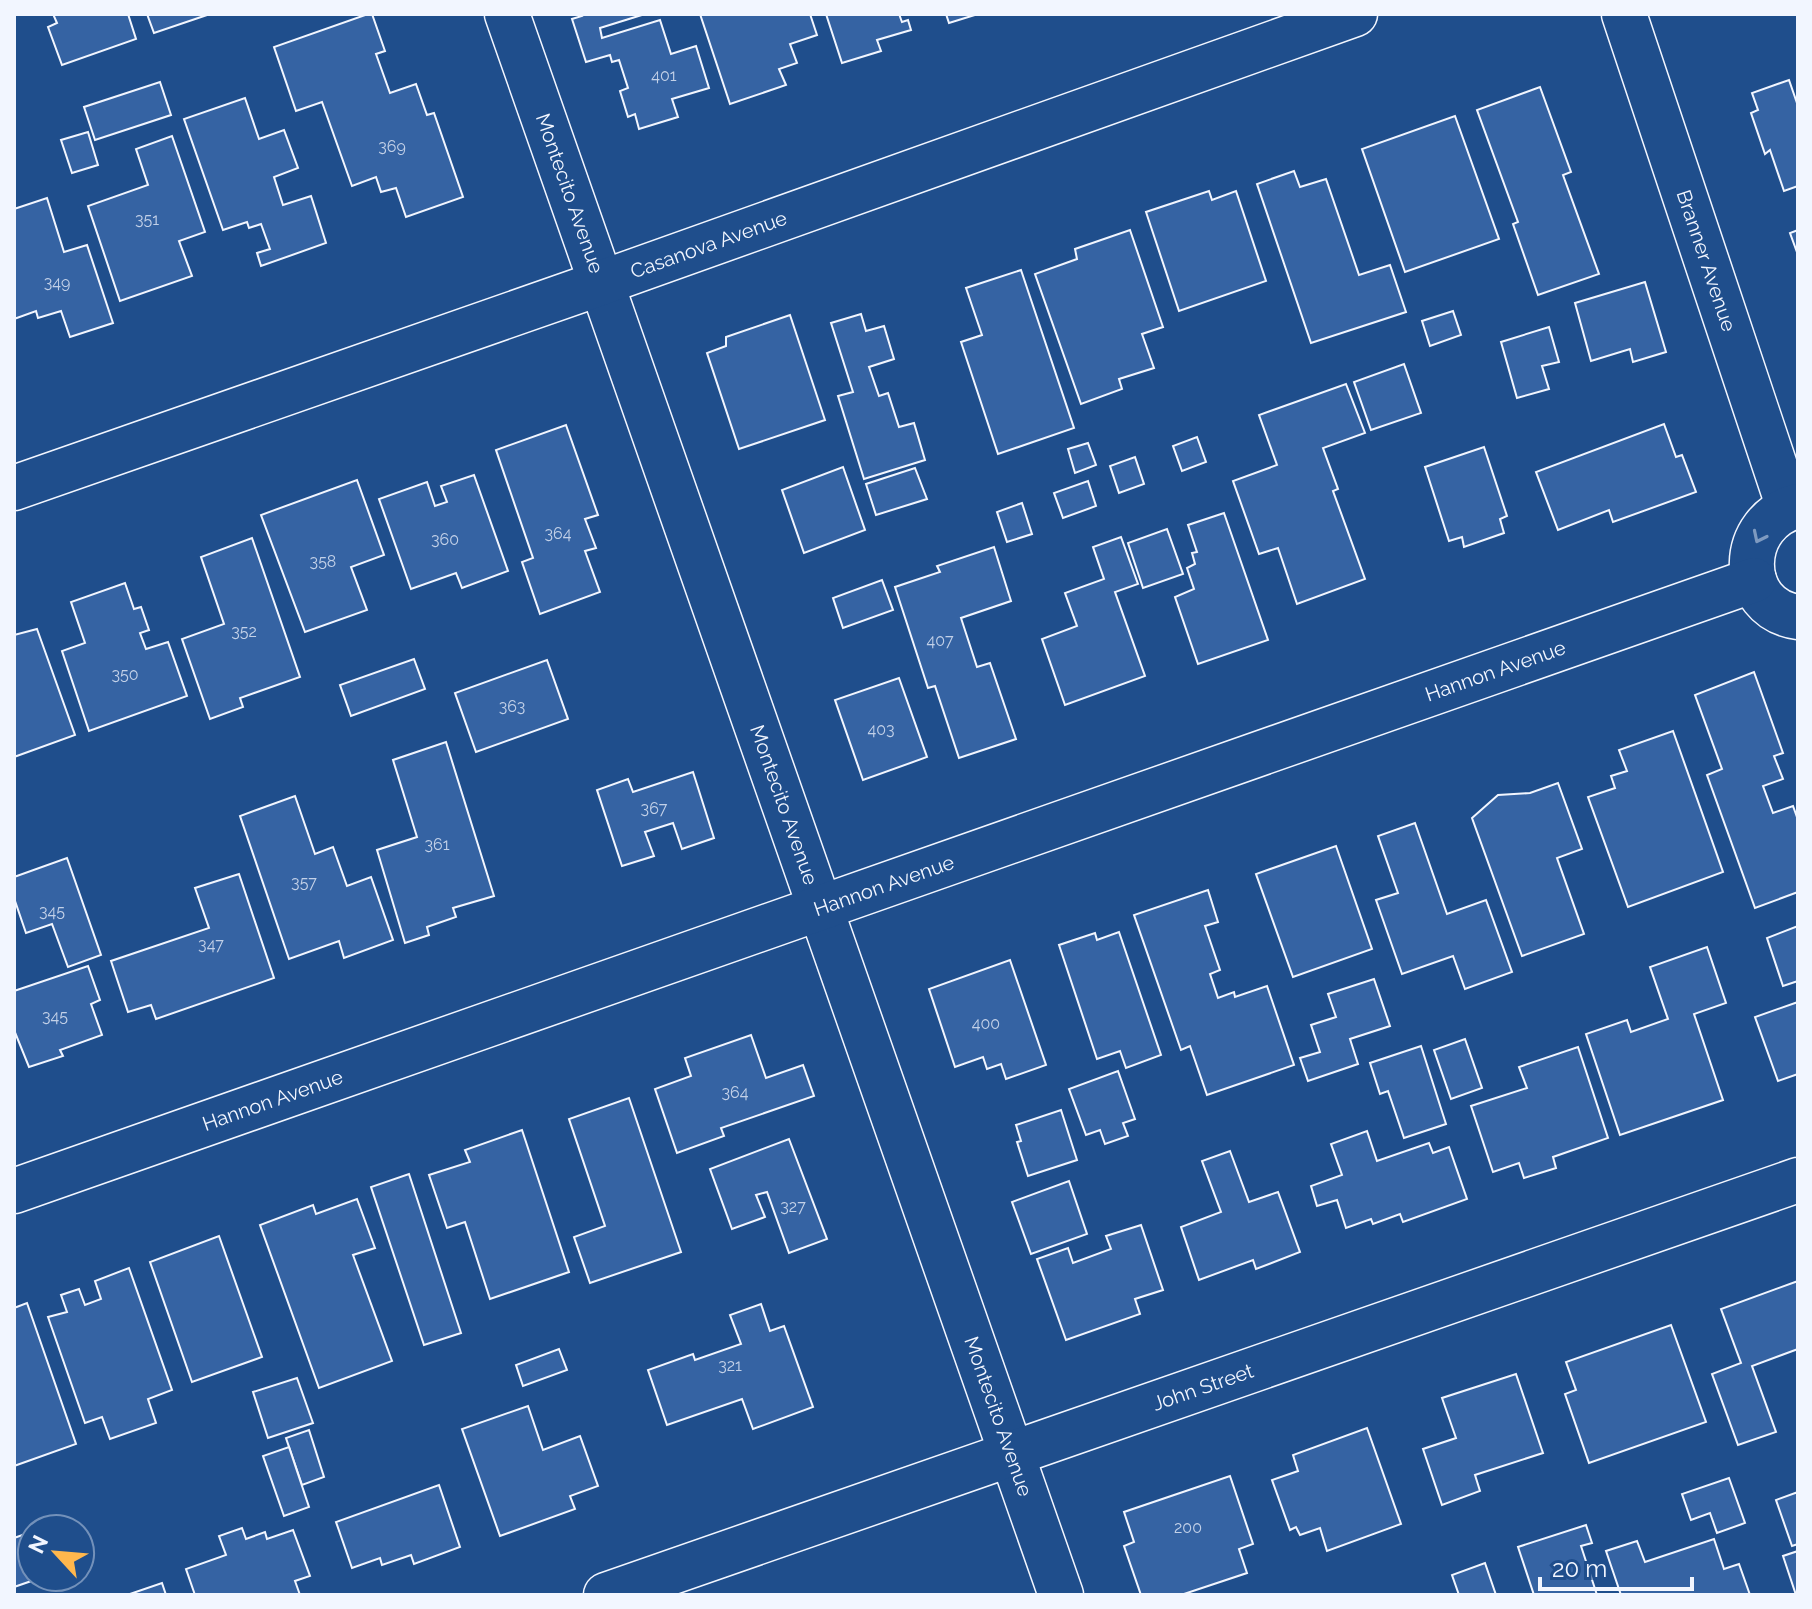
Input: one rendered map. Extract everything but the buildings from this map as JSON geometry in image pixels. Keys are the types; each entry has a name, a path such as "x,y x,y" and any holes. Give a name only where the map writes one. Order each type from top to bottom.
{"street":[{"name":"Montecito Avenue","path":"507,14 1061,1595"},
{"name":"Casanova Avenue","path":"14,488 1355,14"},
{"name":"Branner Avenue","path":"1624,14 1794,507"},
{"path":"1794,507 1774,516 1762,529 1754,545 1751,562 1754,580 1762,596 1775,608 1798,617"},
{"name":"Hannon Avenue","path":"14,1191 1754,580"},
{"name":"John Street","path":"606,1595 1798,1180"}]}
